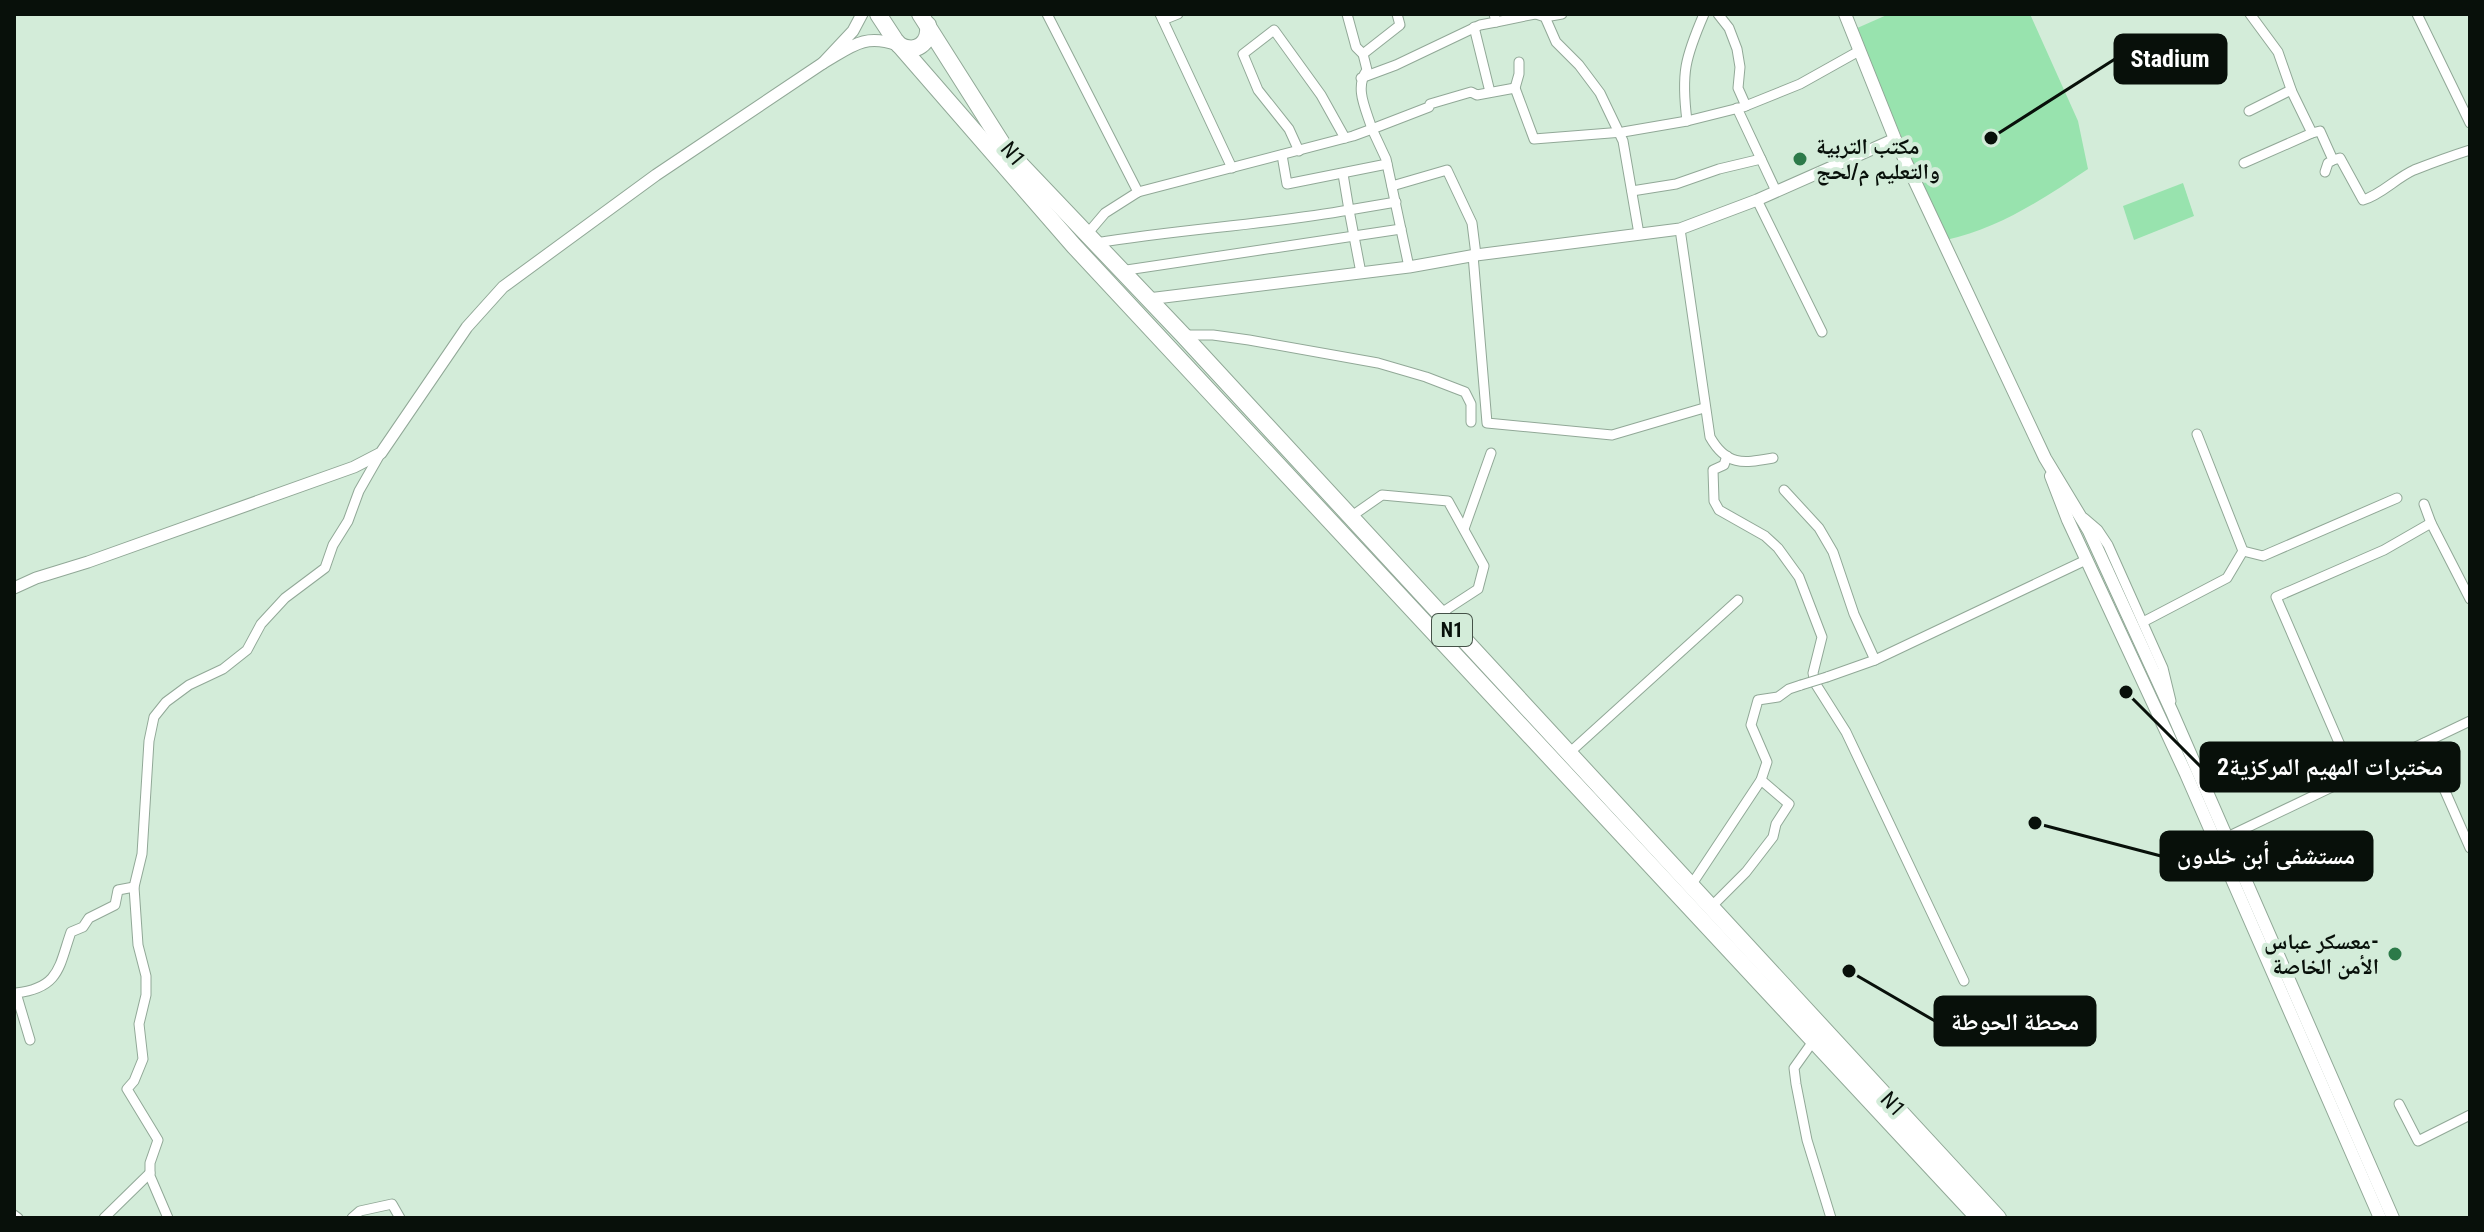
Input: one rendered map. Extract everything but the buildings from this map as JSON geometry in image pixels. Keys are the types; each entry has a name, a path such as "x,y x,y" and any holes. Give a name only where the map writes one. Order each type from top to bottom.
{"highway":[{"name":"N1","path":"878,14 899,45 1074,246 1979,1218"},
{"name":"N1","path":"925,18 1005,148 1183,335 1438,615 1998,1218"},
{"path":"899,45 908,49 919,47 928,38 925,18"}],"main road":[{"path":"1845,14 1895,139 2045,458 2078,512 2172,712 2221,839 2380,1218"},
{"path":"2045,458 2059,500 2086,560 2221,839 2393,1218"}],"street":[{"path":"823,63 853,31 862,14"},
{"path":"1047,14 1138,192"},
{"path":"1178,14 1162,17 1232,168"},
{"path":"1347,14 1356,47 1363,54 1367,70 1361,78 1361,93 1387,164 1409,267"},
{"path":"1363,54 1400,25 1397,14"},
{"path":"1361,78 1396,65 1495,18 1562,14"},
{"path":"1687,121 1682,84 1688,51 1704,14"},
{"path":"1718,14 1729,28 1737,49 1742,107 1776,191"},
{"path":"2250,14 2278,52 2291,90 2312,133"},
{"path":"2417,14 2470,123"},
{"path":"1543,15 1556,42 1600,93 1623,141 1639,234"},
{"path":"1474,27 1490,92"},
{"path":"1299,151 1289,129 1258,90 1243,54 1274,30 1321,95 1345,138"},
{"path":"168,1218 150,1173 158,1140 127,1089 134,1081 143,1059 139,1024 146,995 138,945 134,887 142,854 149,741 154,717 166,702 189,685 223,669 247,650 261,624 285,598 325,568 359,491 381,453 467,327 503,287 656,175 823,63 861,40 899,45"},
{"path":"1519,62 1515,88 1534,139 1619,132 1687,121 1742,107 1800,84 1859,51"},
{"path":"1396,202 1290,220 1135,237 1092,238 1105,213 1138,192 1345,138 1429,107 1430,104 1471,92 1477,95 1515,88"},
{"path":"2249,111 2291,90"},
{"path":"2244,163 2320,131 2333,160"},
{"path":"1148,299 1680,229 1757,200 1895,139"},
{"path":"2325,172 2328,163 2340,158 2363,200 2374,197 2381,189 2413,171 2470,150"},
{"path":"1282,155 1287,184 1387,164"},
{"path":"1632,191 1676,184 1761,159"},
{"path":"1392,186 1447,170 1472,223 1487,423 1612,435 1704,408"},
{"path":"1343,174 1361,273"},
{"path":"1757,200 1822,332"},
{"path":"1120,271 1401,229"},
{"path":"1680,229 1704,408 1712,441 1727,456 1742,463 1773,458"},
{"path":"1183,335 1249,340 1378,363 1426,377 1465,392 1471,404 1471,422"},
{"path":"2197,434 2243,551"},
{"path":"14,588 354,467 381,453"},
{"path":"1464,529 1491,453"},
{"path":"1727,456 1724,465 1713,470 1715,505 1765,536 1799,577 1822,637 1813,673 1815,683 1846,732 1964,981"},
{"path":"1784,490 1819,528 1833,552 1854,614 1875,660"},
{"path":"1349,518 1382,495 1448,501 1484,566 1478,589 1438,615"},
{"path":"2243,551 2263,556 2397,498"},
{"path":"2424,504 2470,599"},
{"path":"2078,512 2105,540 2166,676 2172,712"},
{"path":"2353,775 2276,597 2384,550 2431,523"},
{"path":"2143,622 2227,578 2243,551"},
{"path":"1690,887 1761,780 1767,762 1751,725 1758,700 1778,697 1789,689 1875,660 2086,560"},
{"path":"1568,754 1738,600"},
{"path":"2221,839 2470,721"},
{"path":"2424,743 2470,848"},
{"path":"1710,908 1764,849 1789,804 1761,780"},
{"path":"30,1040 16,993 31,992 47,984 62,967 71,932 83,927 89,918 115,905 118,890 134,887"},
{"path":"1814,1040 1794,1068 1807,1140 1831,1218"},
{"path":"2399,1104 2418,1141 2470,1115"},
{"path":"104,1218 150,1173"},
{"path":"352,1218 360,1211 392,1204 400,1218"}],"green space":[{"path":"1889,14 2030,14 2078,121 2088,169 2003,220 1946,240 1855,29"},
{"path":"2183,183 2194,216 2134,240 2123,206"}],"place":[{"name":"Stadium","path":"1991,138"},
{"name":"مكتب التربية والتعليم م/لحج","path":"1800,159"},
{"name":"مختبرات المهيم المركزية2","path":"2126,692"},
{"name":"مستشفى أبن خلدون","path":"2035,823"},
{"name":"معسكر عباس- الأمن الخاصة","path":"2395,954"},
{"name":"محطة الحوطة","path":"1849,971"}]}
